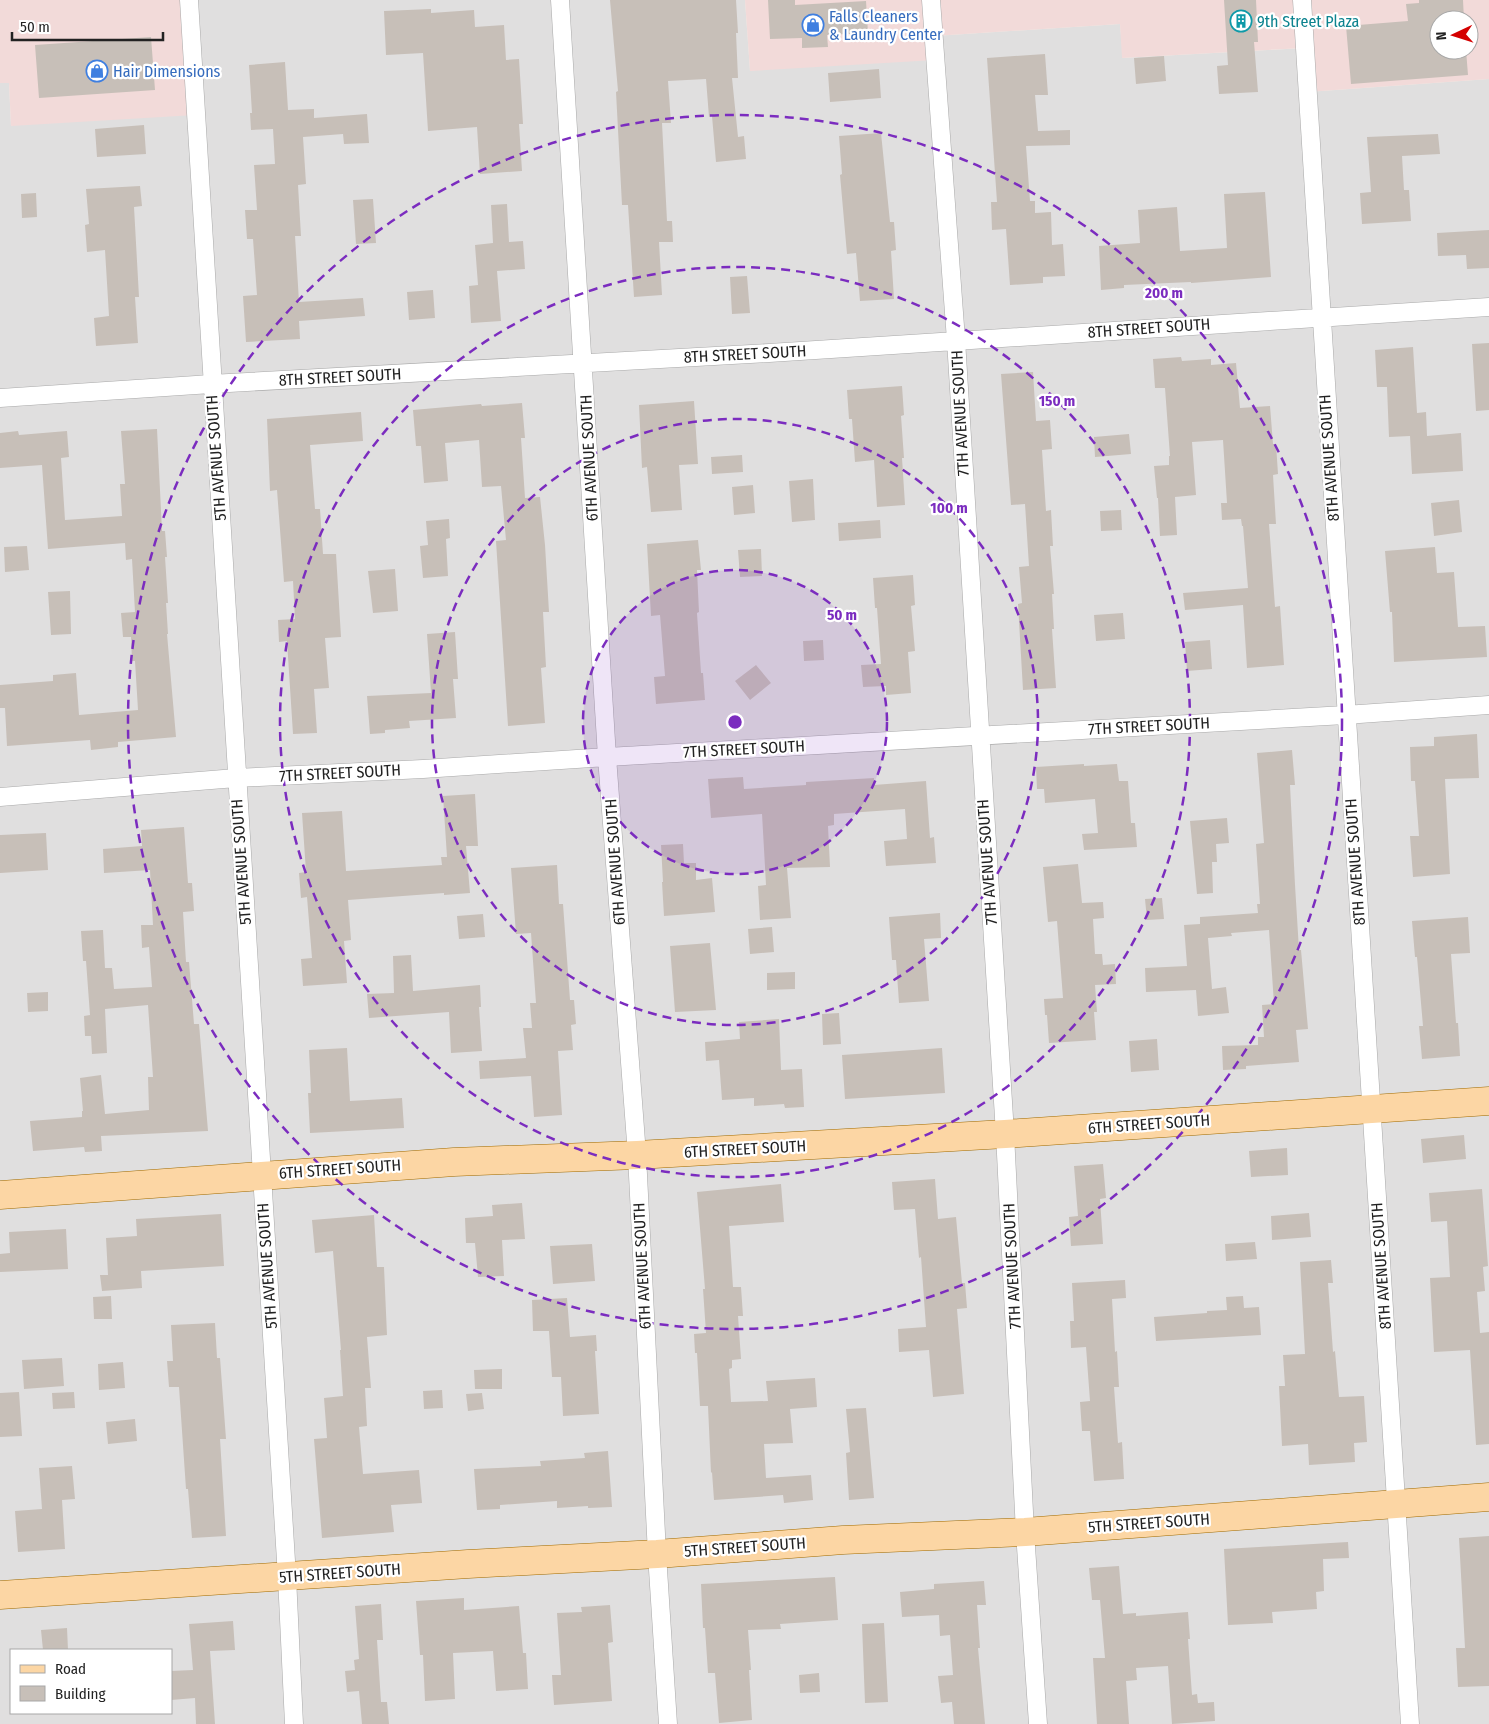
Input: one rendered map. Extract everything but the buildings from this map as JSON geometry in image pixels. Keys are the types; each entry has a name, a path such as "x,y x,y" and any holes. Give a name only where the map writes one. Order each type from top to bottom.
{"main road":[{"name":"6TH STREET SOUTH","path":"0,1195 262,1174 454,1162 637,1155 1005,1134 1489,1101"},
{"name":"5TH STREET SOUTH","path":"0,1595 468,1564 657,1554 844,1540 1026,1532 1489,1497"}],"street":[{"name":"5TH AVENUE SOUTH","path":"189,0 294,1724"},
{"name":"6TH AVENUE SOUTH","path":"560,0 607,757 637,1155 657,1554 668,1724"},
{"name":"7TH AVENUE SOUTH","path":"931,0 956,340 1005,1134 1038,1724"},
{"name":"8TH AVENUE SOUTH","path":"1302,0 1320,317 1410,1724"},
{"name":"8TH STREET SOUTH","path":"0,398 211,384 769,353 1489,307"},
{"name":"7TH STREET SOUTH","path":"0,797 236,778 423,769 1489,705"}],"shaded area":[{"path":"0,0 189,0 195,115 11,126 9,83 0,83"},
{"path":"189,0 745,0 750,71 934,36 1120,24 1123,58 1304,48 1307,92 1489,79 1489,1724 0,1724 0,83 9,82 11,126"},
{"path":"745,0 1489,0 1489,79 1307,92 1304,48 1122,58 1120,24 934,36 935,60 750,71"}],"place":[{"name":"9th Street Plaza","path":"1241,21"},
{"name":"Falls Cleaners & Laundry Center","path":"813,25"},
{"name":"Hair Dimensions","path":"97,71"}]}
